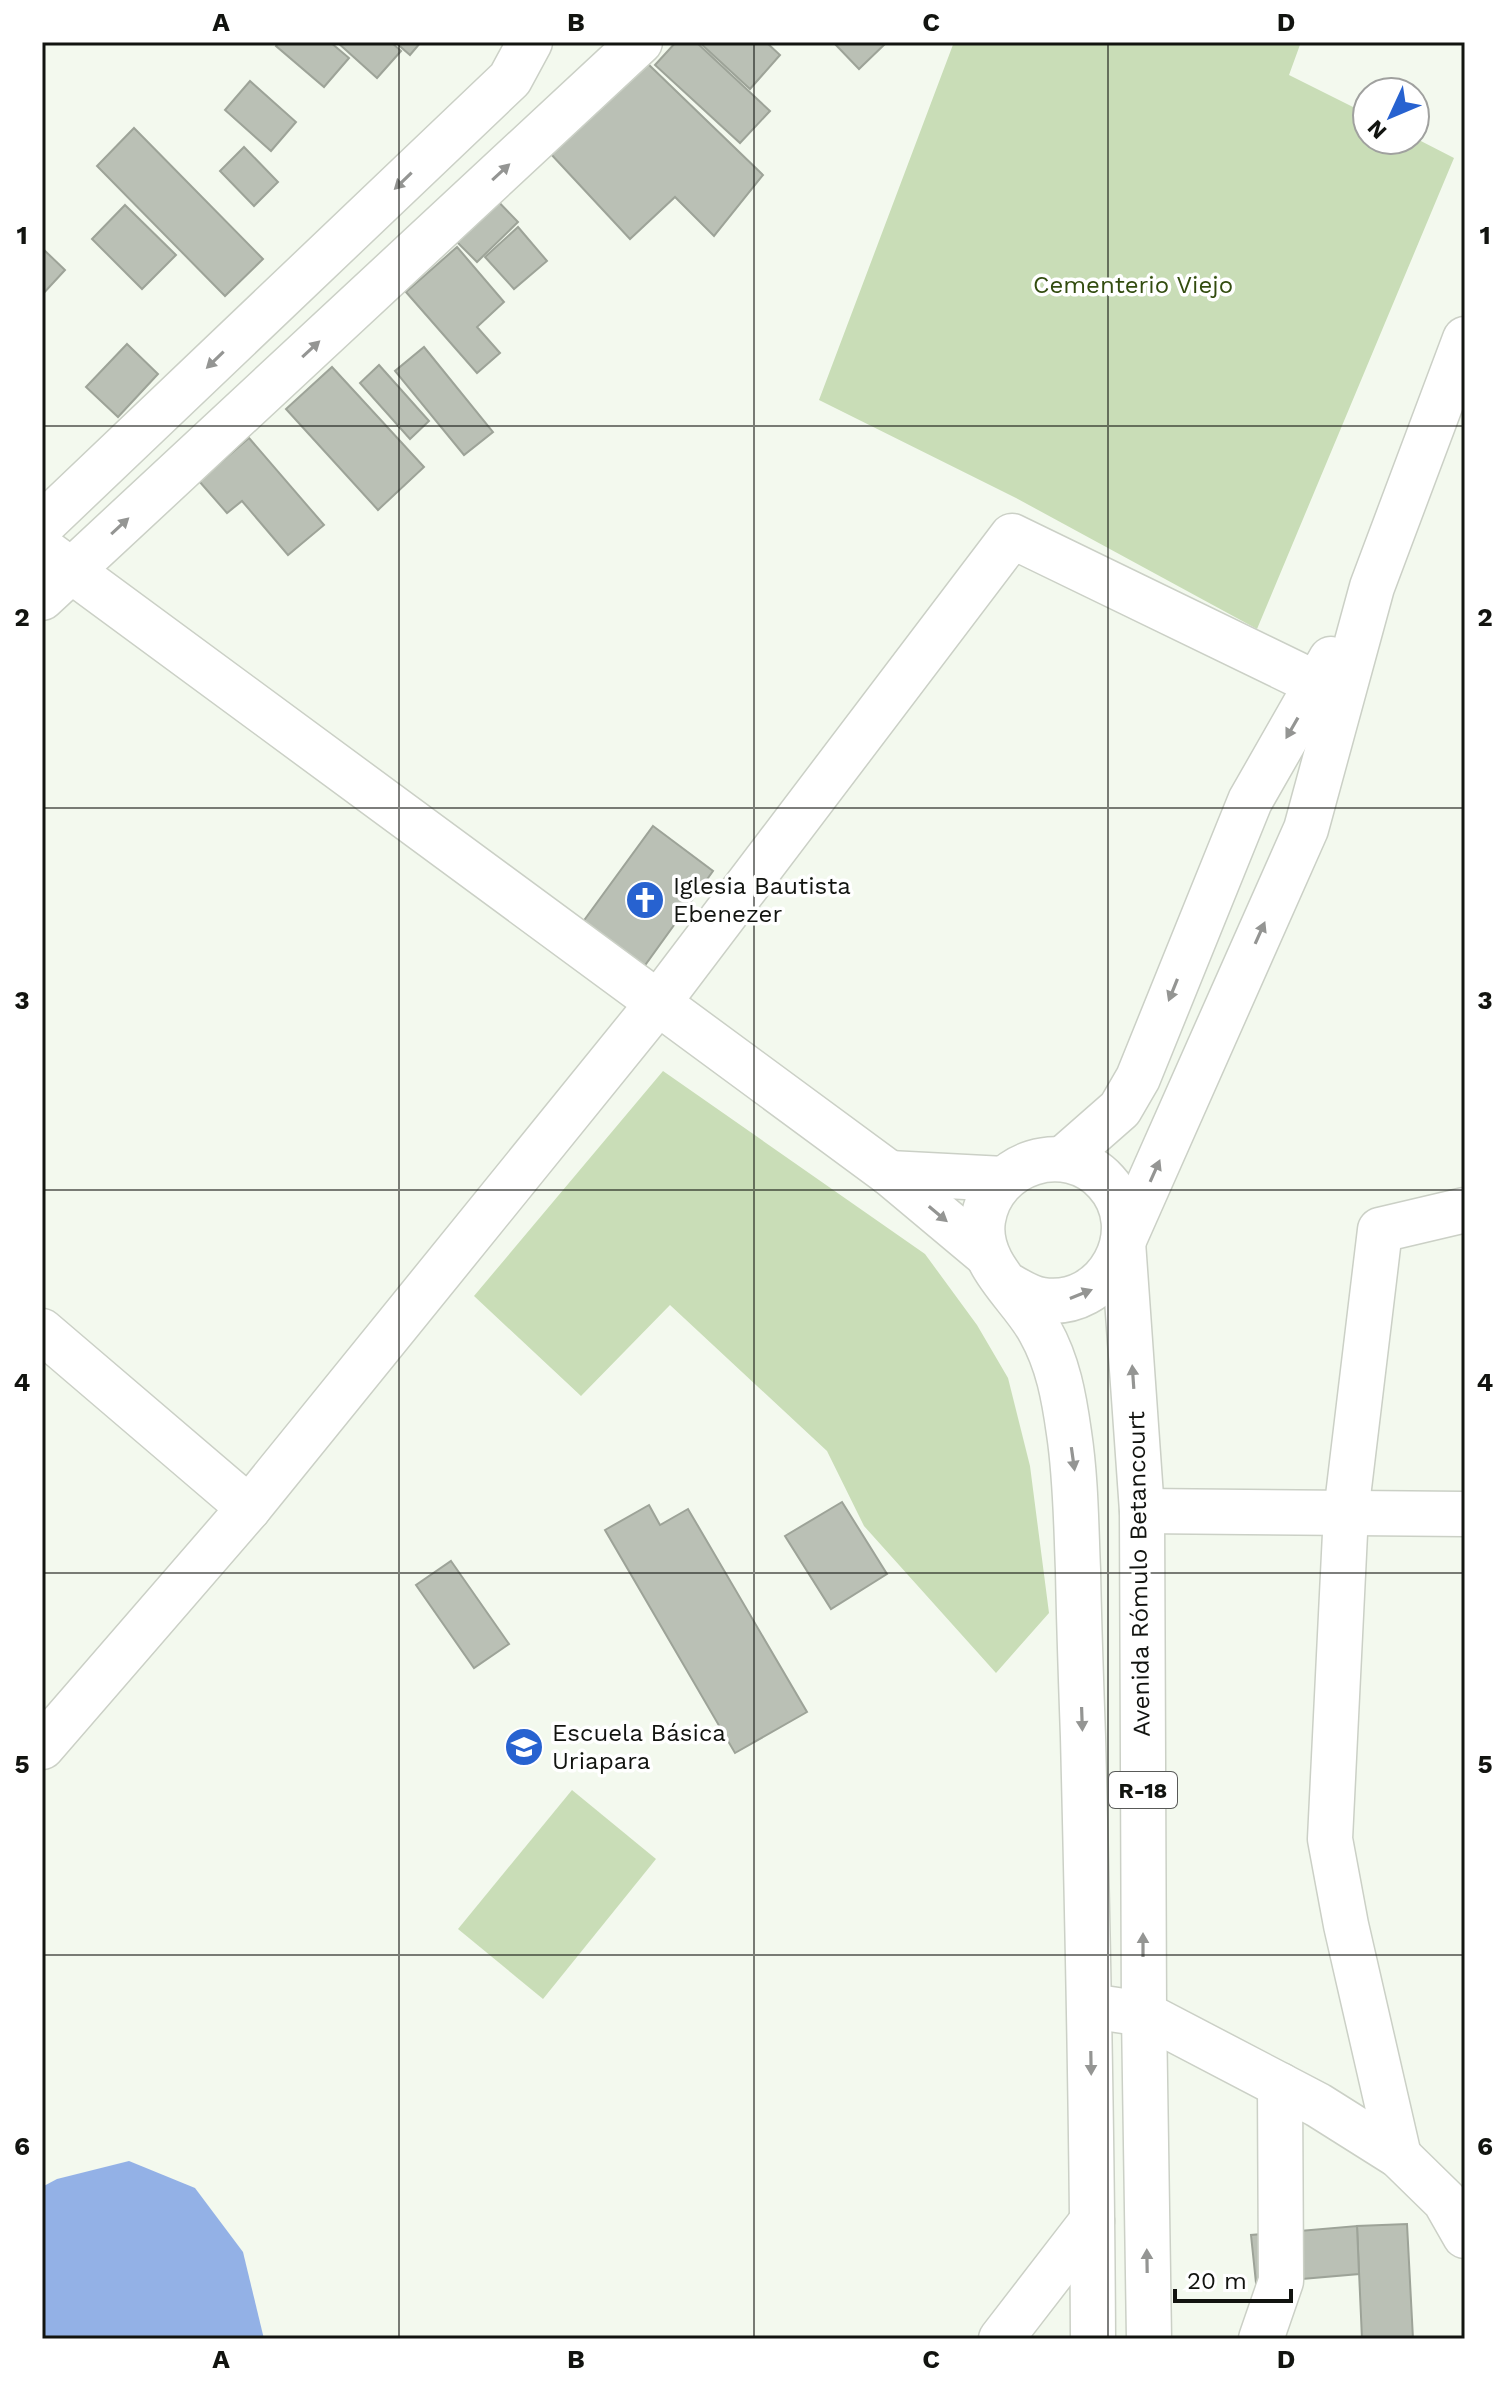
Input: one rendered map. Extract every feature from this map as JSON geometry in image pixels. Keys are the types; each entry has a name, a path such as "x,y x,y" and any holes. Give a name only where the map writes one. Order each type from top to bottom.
{"street":[{"path":"42,525 510,79 530,42"},
{"path":"640,42 52,573 658,1003 889,1173 1024,1295 1061,1301 1079,1296 1095,1288 1109,1275 1118,1259 1306,829 1372,587 1465,339"},
{"path":"42,1747 249,1508 658,1003 1012,536 1317,684"},
{"path":"997,1270 982,1239 982,1222 993,1192 1004,1179 1031,1162 1063,1159 1120,1109 1138,1078 1250,801 1372,587"},
{"name":"R-18","path":"1063,1159 1079,1164 1106,1182 1121,1210 1123,1242"},
{"path":"889,1173 1004,1179"},
{"path":"1399,2156 1346,1925 1330,1839 1346,1513 1380,1230 1465,1210"},
{"name":"Avenida Rómulo Betancourt","path":"1123,1242 1142,1511 1149,2339"},
{"name":"R-18","path":"997,1270 1040,1331 1060,1377 1075,1472 1090,2006 1093,2339"},
{"path":"42,1331 249,1508"},
{"path":"1142,1511 1465,1514"},
{"path":"1090,2006 1144,2014 1318,2105 1399,2156 1445,2201 1465,2236"},
{"path":"1261,2339 1281,2281 1280,2085"},
{"path":"1001,2339 1092,2221"}],"green space":[{"name":"Cementerio Viejo","path":"954,42 1301,42 1289,75 1351,106 1351,156 1431,156 1431,146 1454,158 1257,629 1016,498 819,400"},
{"path":"663,1071 925,1254 977,1325 1008,1378 1030,1466 1049,1613 996,1673 864,1526 827,1451 670,1305 581,1396 474,1296"},
{"path":"572,1790 656,1859 543,1999 458,1929"}],"water":[{"path":"129,2161 195,2188 243,2252 264,2339 42,2339 42,2187 57,2179"}],"building":[{"path":"279,42 330,42 349,58 324,87 276,46"},
{"path":"337,42 391,42 401,51 377,78"},
{"path":"395,42 421,42 410,55"},
{"path":"676,42 696,42 770,111 740,143 655,65"},
{"path":"699,42 766,42 780,55 750,89"},
{"path":"833,42 887,42 859,69"},
{"path":"646,62 763,175 714,236 675,197 630,239 549,152"},
{"path":"250,81 296,122 271,151 225,110"},
{"path":"134,128 263,259 225,296 97,166"},
{"path":"244,147 278,182 254,206 220,171"},
{"path":"489,192 518,222 477,262 448,233"},
{"path":"125,205 176,255 142,289 92,239"},
{"path":"518,227 547,261 514,289 485,257"},
{"path":"457,247 504,302 477,327 500,353 477,373 406,292"},
{"path":"42,248 65,270 42,295"},
{"path":"127,344 158,374 118,417 86,387"},
{"path":"424,347 493,432 464,455 395,371"},
{"path":"379,365 429,421 410,439 360,383"},
{"path":"332,367 424,467 378,510 286,409"},
{"path":"249,438 324,525 288,555 242,501 227,513 199,481"},
{"name":"Iglesia Bautista Ebenezer","path":"653,826 713,871 638,975 577,930"},
{"path":"842,1502 887,1574 831,1609 785,1536"},
{"path":"649,1505 660,1525 688,1509 807,1712 735,1753 605,1530"},
{"path":"451,1561 509,1644 474,1668 416,1585"},
{"path":"1407,2224 1413,2339 1362,2339 1357,2226"},
{"path":"1357,2226 1359,2274 1256,2283 1251,2235"}],"place":[{"name":"Iglesia Bautista Ebenezer","path":"645,900"},
{"name":"Escuela Básica Uriapara","path":"524,1747"}]}
